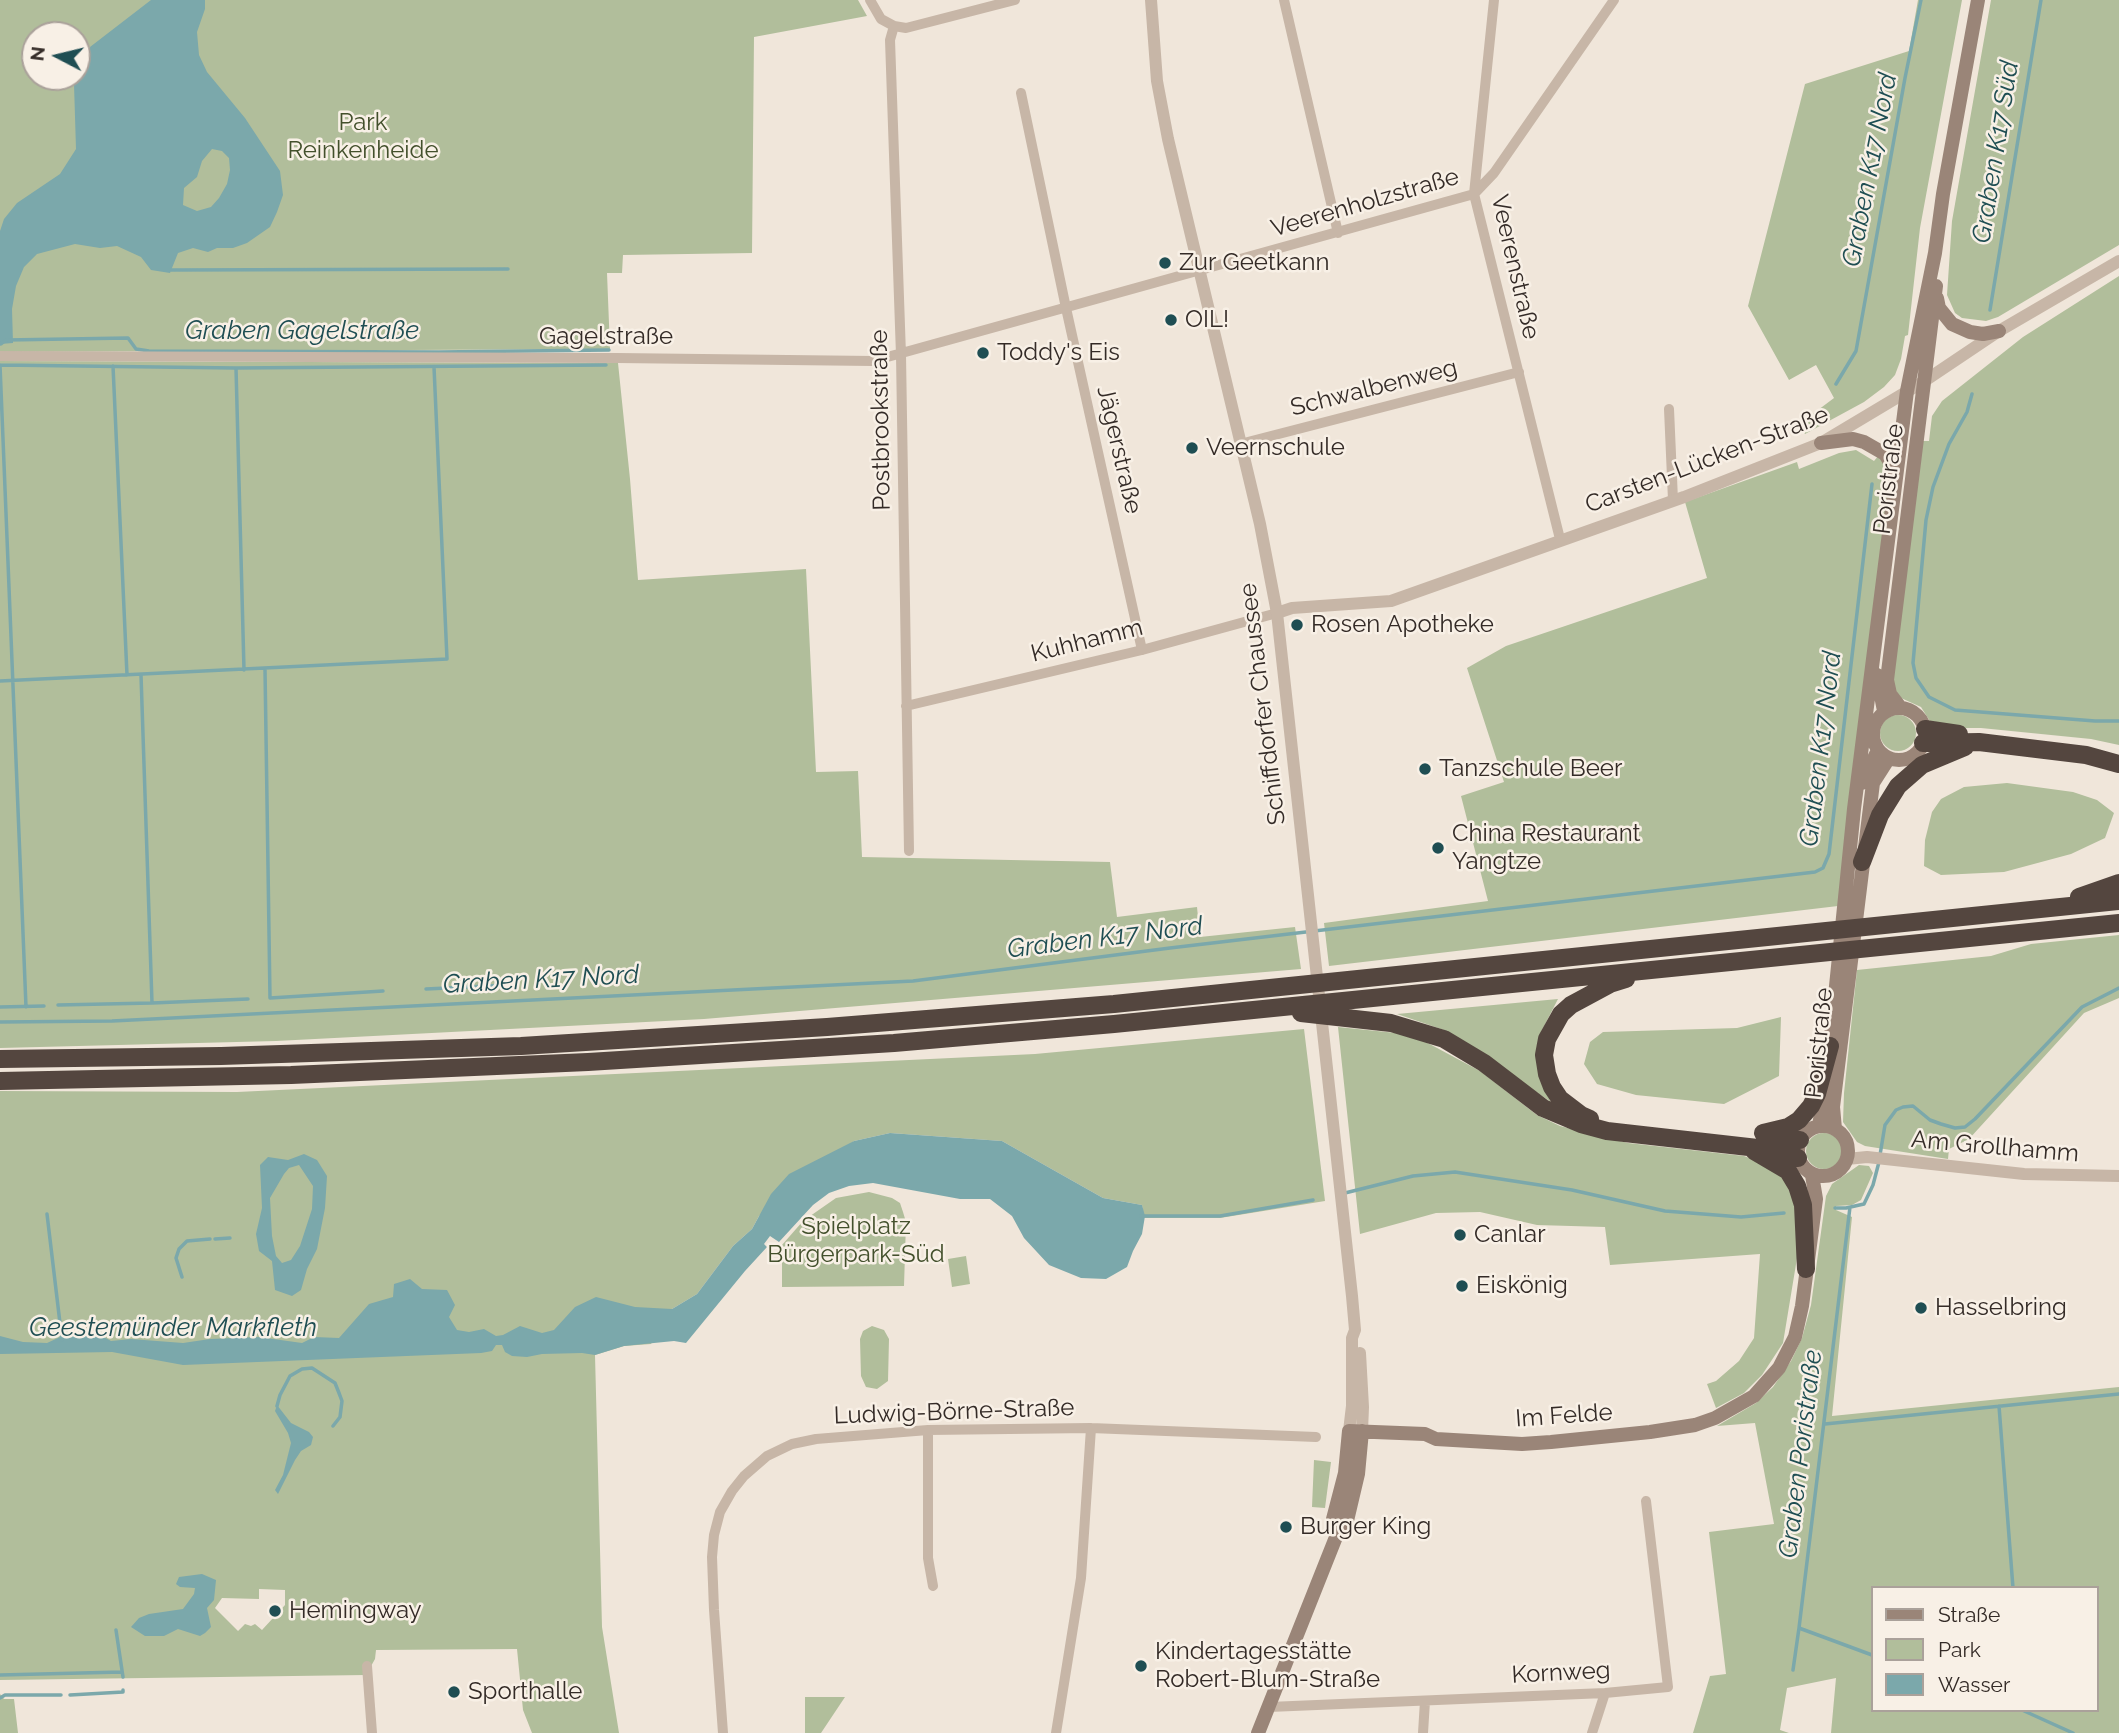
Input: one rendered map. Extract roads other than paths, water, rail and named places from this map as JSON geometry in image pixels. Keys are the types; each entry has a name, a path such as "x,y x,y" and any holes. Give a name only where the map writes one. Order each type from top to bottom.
{"highway":[{"path":"1924,736 2086,755 2119,764"},
{"path":"1924,736 2089,748 2119,754"},
{"path":"1862,862 1880,815 1898,786 1922,765 1979,742"},
{"path":"2011,912 2096,893 2119,883"},
{"path":"0,1059 221,1056 521,1046 827,1027 1087,1006 2119,901"},
{"path":"0,1081 291,1075 588,1062 894,1043 1217,1014 1344,1009 1659,969 2119,923"},
{"path":"1659,969 1610,984 1571,1005 1561,1014 1547,1039 1544,1055 1547,1073 1560,1100 1581,1115 1611,1125 1740,1142 1784,1151 1798,1158"},
{"path":"1344,1009 1444,1039 1484,1063 1543,1108 1581,1124 1607,1131 1740,1142 1800,1140"},
{"path":"1740,1142 1776,1131 1799,1120 1817,1094 1830,1046"},
{"path":"1740,1142 1788,1171 1797,1186 1804,1214 1806,1269"}],"main road":[{"name":"Poristraße","path":"1819,1126 1830,1046 1854,809 1907,391 1935,253 1978,0"},
{"name":"Poristraße","path":"1924,736 1923,722 1913,711 1900,707 1891,694 1887,680 1936,290 1935,253"},
{"path":"1936,290 1939,308 1952,324 1983,334 1998,331"},
{"path":"1821,443 1853,439 1878,449 1890,462 1895,489"},
{"name":"Poristraße","path":"1874,647 1884,711 1872,729 1874,743 1883,754"},
{"path":"1884,711 1900,707"},
{"path":"1883,754 1905,760 1919,751 1924,736"},
{"name":"Poristraße","path":"1854,809 1865,775 1883,754"},
{"name":"Poristraße","path":"1835,1129 1833,1107 1862,862 1873,783 1883,754"},
{"name":"Poristraße","path":"1800,1140 1805,1133 1819,1126 1835,1129 1844,1137 1848,1154"},
{"path":"1800,1140 1797,1149 1801,1165 1819,1176 1839,1171 1848,1154"},
{"path":"1806,1269 1819,1176"},
{"name":"Im Felde","path":"1355,1435 1425,1434 1436,1439 1522,1444 1650,1432 1695,1425 1715,1418 1754,1396 1779,1368 1795,1337 1806,1269"},
{"name":"Schiffdorfer Chaussee","path":"1258,1733 1336,1536 1333,1519 1355,1435"}],"street":[{"path":"870,0 881,19 894,26 906,28 1009,1"},
{"name":"Schiffdorfer Chaussee","path":"1151,0 1157,81 1168,139 1273,582 1332,1092 1355,1330 1359,1337 1363,1407 1355,1435"},
{"path":"1284,0 1338,233"},
{"name":"Veerenstraße","path":"1494,0 1474,194 1560,539"},
{"name":"Veerenholzstraße","path":"1200,272 1474,194 1494,173 1614,0"},
{"name":"Postbrookstraße","path":"894,26 890,40 901,355 908,851"},
{"name":"Jägerstraße","path":"1021,93 1142,650"},
{"name":"Carsten-Lücken-Straße","path":"1277,612 1292,608 1391,601 1673,500 1821,443 1923,382 1998,331 2119,261"},
{"name":"Gagelstraße","path":"0,356 873,361 1200,272"},
{"name":"Schwalbenweg","path":"1240,444 1519,372"},
{"path":"1669,409 1673,500"},
{"name":"Kuhhamm","path":"906,706 1142,650 1277,612"},
{"name":"Am Grollhamm","path":"1848,1154 2000,1173 2119,1176"},
{"path":"1056,1733 1081,1578 1091,1429"},
{"name":"Ludwig-Börne-Straße","path":"723,1733 719,1696 713,1535 720,1512 732,1491 750,1470 767,1456 792,1444 850,1435 928,1430 1091,1429 1316,1437"},
{"path":"928,1430 928,1558 933,1586"},
{"name":"Kornweg","path":"1269,1707 1605,1693 1668,1687 1646,1501"},
{"path":"367,1666 372,1733"},
{"path":"1592,1733 1605,1693"},
{"path":"1423,1733 1425,1700"}],"water":[{"path":"151,0 205,0 205,9 197,32 199,55 207,72 245,118 280,171 283,195 270,227 247,243 208,252 193,248 178,253 170,273 151,270 141,257 117,246 100,248 75,244 37,254 24,267 16,286 12,309 13,343 0,344 0,231 4,219 17,203 60,174 76,149 74,91 91,91 91,46","holes":["212,149 222,151 229,158 227,184 211,207 197,211 183,205 184,188 197,177 202,161"]},
{"path":"890,1133 1002,1141 1103,1198 1142,1205 1145,1216 1142,1234 1127,1267 1106,1279 1081,1278 1049,1265 1024,1238 1012,1216 990,1199 960,1199 873,1183 849,1186 829,1193 813,1205 779,1242 770,1236 764,1244 767,1247 686,1343 674,1341 624,1346 595,1355 582,1353 512,1356 505,1352 502,1345 496,1345 492,1351 481,1353 183,1365 112,1352 0,1354 0,1336 23,1342 47,1343 71,1332 95,1332 111,1341 131,1339 183,1343 259,1337 302,1343 314,1337 339,1338 369,1304 393,1297 394,1284 410,1279 422,1289 447,1290 455,1305 449,1317 457,1330 469,1332 484,1329 496,1336 520,1326 542,1333 554,1330 575,1307 596,1297 635,1307 672,1309 697,1294 733,1246 752,1229 771,1194 789,1174 854,1141"},
{"path":"304,1154 317,1160 327,1176 325,1208 317,1249 301,1290 292,1296 275,1290 272,1261 259,1251 256,1234 262,1208 260,1165 268,1157 288,1160","holes":["299,1165 313,1186 312,1209 300,1246 291,1260 282,1263 276,1256 272,1236 270,1198 289,1168"]},
{"path":"277,1405 291,1423 313,1437 311,1445 301,1451 295,1460 278,1494 275,1490 283,1475 291,1443 275,1411"},
{"path":"202,1574 216,1580 214,1600 207,1608 211,1627 205,1633 200,1636 178,1629 164,1636 145,1636 131,1627 139,1618 149,1614 183,1609 194,1594 195,1588 180,1587 176,1584 179,1577"}],"waterway":[{"name":"Graben K17 Nord","path":"1836,384 1856,351 1921,0"},
{"name":"Graben K17 Süd","path":"1990,310 2041,0"},
{"path":"171,270 508,269"},
{"name":"Graben Gagelstraße","path":"1,344 6,340 128,338 136,349 149,351 609,350"},
{"path":"0,365 26,1007"},
{"path":"0,365 236,368 606,365"},
{"path":"113,366 127,675"},
{"path":"0,681 447,659 434,367"},
{"path":"236,368 244,670"},
{"name":"Graben K17 Süd","path":"1972,394 1967,412 1949,444 1933,487 1926,520 1913,663 1916,678 1929,697 1955,710 2119,721"},
{"name":"Graben K17 Nord","path":"0,1022 112,1021 913,981 1815,872 1823,868 1829,854 1872,484"},
{"path":"265,669 270,998 383,991"},
{"path":"141,675 152,1003 248,999"},
{"path":"426,989 509,985"},
{"name":"Geestemünder Markfleth","path":"1880,1155 1885,1125 1896,1110 1913,1106 1930,1120 1955,1128 1965,1127 2082,1007 2119,988"},
{"path":"58,1005 152,1003"},
{"path":"0,1007 44,1006"},
{"name":"Geestemünder Markfleth","path":"1835,1208 1864,1204 1879,1162"},
{"name":"Geestemünder Markfleth","path":"1345,1193 1413,1176 1455,1172 1572,1190 1665,1211 1741,1217 1784,1213"},
{"name":"Geestemünder Markfleth","path":"1141,1216 1220,1216 1313,1200"},
{"name":"Graben Poristraße","path":"1850,1207 1799,1628 1870,1654"},
{"path":"47,1214 62,1340"},
{"path":"215,1239 230,1238"},
{"path":"182,1277 176,1258 179,1249 187,1241 210,1239"},
{"path":"277,1406 290,1376 302,1369 312,1368 335,1383 342,1401 340,1417 333,1426"},
{"path":"1825,1424 2119,1394"},
{"path":"1999,1406 2013,1586"},
{"path":"1793,1670 1799,1628"},
{"path":"116,1630 123,1677"},
{"path":"0,1675 122,1672"},
{"path":"70,1695 123,1690"},
{"path":"0,1698 5,1695 61,1695"},
{"name":"Graben Poristraße","path":"2026,1712 2073,1733"}],"place":[{"name":"Zur Geetkann","path":"1165,263"},
{"name":"OIL!","path":"1171,320"},
{"name":"Toddy's Eis","path":"983,353"},
{"name":"Veernschule","path":"1192,448"},
{"name":"Rosen Apotheke","path":"1297,625"},
{"name":"Tanzschule Beer","path":"1425,769"},
{"name":"China Restaurant Yangtze","path":"1438,848"},
{"name":"Canlar","path":"1460,1235"},
{"name":"Eiskönig","path":"1462,1286"},
{"name":"Hasselbring","path":"1921,1308"},
{"name":"Burger King","path":"1286,1527"},
{"name":"Hemingway","path":"275,1611"},
{"name":"Kindertagesstätte Robert-Blum-Straße","path":"1141,1666"},
{"name":"Sporthalle","path":"454,1692"}],"park label":[{"name":"Park Reinkenheide","path":"363,137"},
{"name":"Spielplatz Bürgerpark-Süd","path":"856,1241"}]}
